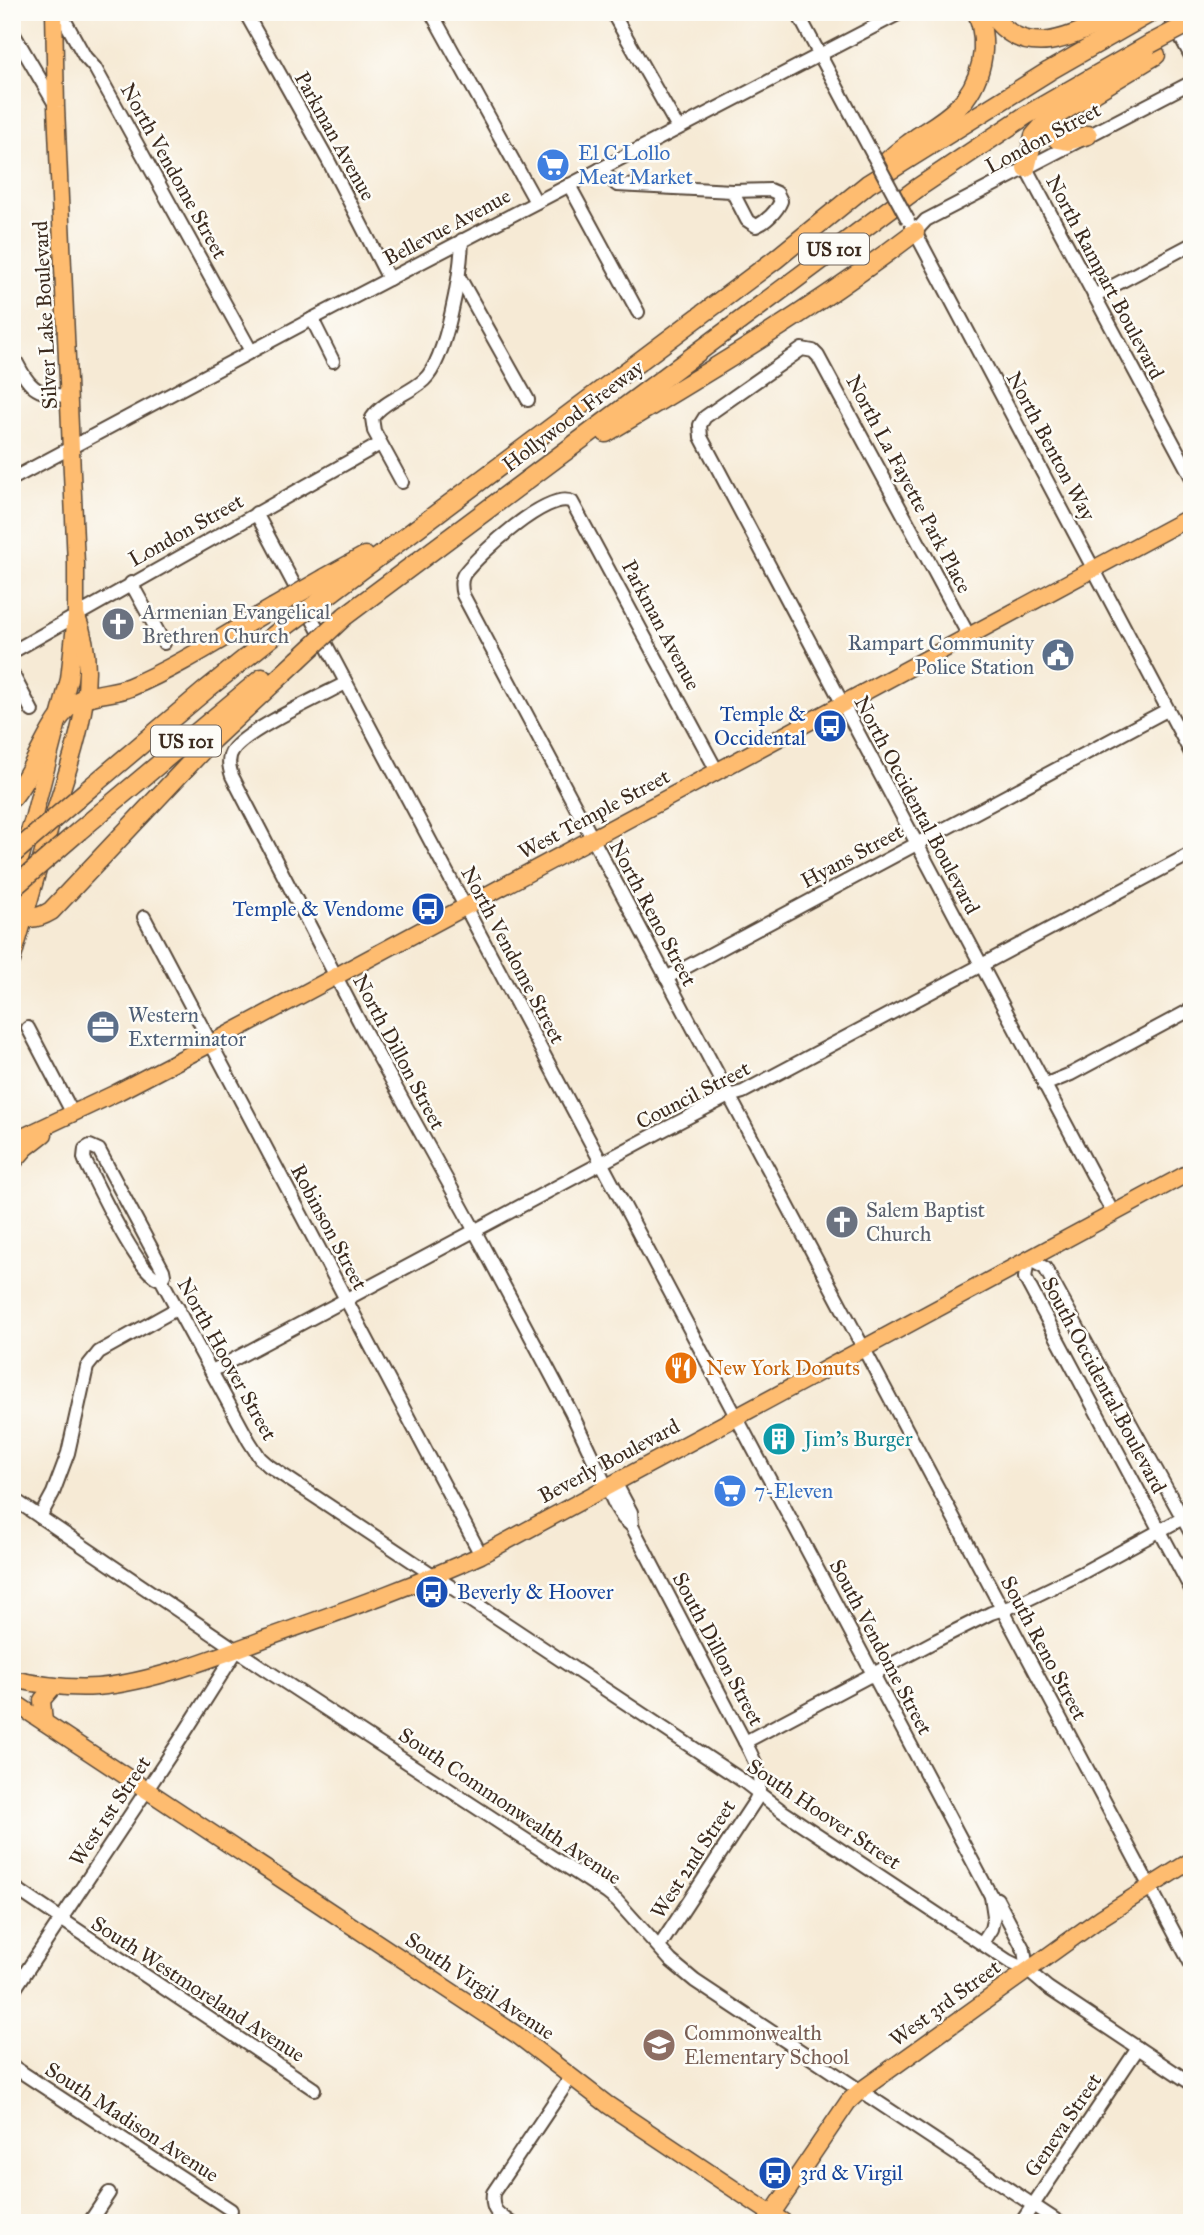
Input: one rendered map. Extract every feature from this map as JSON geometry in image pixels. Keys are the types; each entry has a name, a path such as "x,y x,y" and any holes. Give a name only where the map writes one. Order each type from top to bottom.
{"highway":[{"path":"868,184 890,158 955,110 974,86 983,49 983,36 976,12"},
{"path":"990,12 1009,32 1038,43 1063,39 1136,15"},
{"name":"Hollywood Freeway","path":"12,855 207,689 282,629 329,585 411,531 776,259 868,184 1136,15"},
{"name":"Hollywood Freeway","path":"12,886 345,615 919,187 1025,116 1153,49 1192,22"},
{"path":"1026,168 1034,136 1056,115 1153,49 1192,34"},
{"path":"1056,115 1051,131 1057,139 1068,141 1088,135"},
{"path":"533,475 812,307 852,280 911,226"},
{"path":"12,798 33,768 60,717 70,706 84,698 117,691 143,681 273,608 329,585"},
{"path":"18,911 34,918 43,916 59,904 212,740 297,656"}],"main road":[{"name":"Silver Lake Boulevard","path":"12,886 33,819 69,680 76,616 54,12"},
{"name":"West Temple Street","path":"12,1142 210,1044 1192,516"},
{"name":"Silver Lake Boulevard","path":"12,961 18,911 79,726 86,674 84,634 76,616"},
{"path":"12,1164 26,1148 39,1140 52,1124"},
{"name":"Beverly Boulevard","path":"12,1679 77,1688 117,1684 237,1650 433,1577 481,1555 1192,1171"},
{"path":"44,1721 42,1700 54,1686"},
{"name":"South Virgil Avenue","path":"12,1701 517,2035 608,2105 774,2220"},
{"name":"West 3rd Street","path":"774,2220 848,2102 860,2091 1148,1885 1192,1860"}],"street":[{"name":"North Vendome Street","path":"60,12 102,79 251,351"},
{"name":"Parkman Avenue","path":"245,12 328,160 389,279"},
{"path":"432,12 536,202"},
{"path":"612,12 678,128"},
{"name":"North Benton Way","path":"797,12 1192,755"},
{"name":"Bellevue Avenue","path":"12,479 462,240 902,12"},
{"path":"1167,12 1192,58"},
{"path":"12,31 56,107"},
{"name":"London Street","path":"911,226 1192,82"},
{"name":"North Rampart Boulevard","path":"1026,168 1192,478"},
{"path":"600,169 617,185 732,191"},
{"path":"569,185 638,312"},
{"path":"402,482 380,444 372,426 372,418 386,405 421,383 434,368 459,277 462,240"},
{"path":"1094,296 1192,244"},
{"path":"459,277 528,400"},
{"path":"312,319 333,361"},
{"name":"North Occidental Boulevard","path":"813,351 802,349 708,414 699,429 701,437 1113,1213"},
{"name":"North La Fayette Park Place","path":"813,351 825,368 969,636"},
{"path":"12,354 28,385 34,390 48,396 70,396"},
{"name":"London Street","path":"12,652 380,444"},
{"name":"Parkman Avenue","path":"568,499 576,505 717,771"},
{"name":"North Reno Street","path":"568,499 556,500 523,519 465,574 460,587 863,1347"},
{"name":"North Vendome Street","path":"256,513 736,1417"},
{"path":"131,583 164,643"},
{"path":"12,673 32,711"},
{"name":"North Dillon Street","path":"346,683 250,736 233,750 229,762 232,776 336,975 611,1484"},
{"name":"Hyans Street","path":"666,978 1167,710"},
{"name":"Council Street","path":"212,1371 1192,853"},
{"name":"Robinson Street","path":"144,917 481,1555"},
{"path":"1044,1085 1192,1009"},
{"path":"28,1028 73,1114"},
{"name":"North Hoover Street","path":"90,1146 99,1150 127,1202 163,1270 161,1279 149,1275 138,1261 86,1163 84,1153 90,1146"},
{"name":"South Occidental Boulevard","path":"1192,1535 1045,1268 1028,1259 1025,1278 1192,1591"},
{"name":"North Hoover Street","path":"161,1279 260,1458 433,1577"},
{"path":"40,1517 54,1493 68,1454 87,1367 99,1352 178,1308"},
{"name":"South Reno Street","path":"863,1347 1192,1966"},
{"name":"South Vendome Street","path":"736,1417 991,1896 997,1899 1024,1950 1027,1970"},
{"name":"South Dillon Street","path":"611,1484 623,1518 632,1526 745,1742 760,1774 760,1792"},
{"name":"South Commonwealth Avenue","path":"12,1498 237,1650 607,1893 617,1900 671,1961 695,1981 1060,2223"},
{"path":"745,1742 937,1640 1080,1574 1183,1518"},
{"name":"South Hoover Street","path":"433,1577 760,1792 782,1811 1008,1961 1027,1970 1043,1984 1192,2084"},
{"name":"West 1st Street","path":"12,1993 237,1650"},
{"name":"West 2nd Street","path":"659,1947 760,1792"},
{"name":"South Westmoreland Avenue","path":"12,1886 314,2089"},
{"path":"982,1943 991,1929 994,1916 991,1896"},
{"name":"Geneva Street","path":"1021,2223 1138,2048"},
{"name":"South Madison Avenue","path":"12,2066 231,2210"},
{"path":"511,2223 497,2213 492,2205 493,2193 572,2077"},
{"path":"89,2223 109,2193"}],"place":[{"name":"El C Lollo Meat Market","path":"553,165"},
{"name":"Armenian Evangelical Brethren Church","path":"118,624"},
{"name":"Rampart Community Police Station","path":"1058,655"},
{"name":"Temple & Occidental","path":"830,726"},
{"name":"Temple & Vendome","path":"428,909"},
{"name":"Western Exterminator","path":"103,1027"},
{"name":"Salem Baptist Church","path":"842,1222"},
{"name":"New York Donuts","path":"681,1368"},
{"name":"Jim's Burger","path":"779,1439"},
{"name":"7-Eleven","path":"730,1491"},
{"name":"Beverly & Hoover","path":"432,1592"},
{"name":"Commonwealth Elementary School","path":"659,2045"},
{"name":"3rd & Virgil","path":"775,2173"}]}
